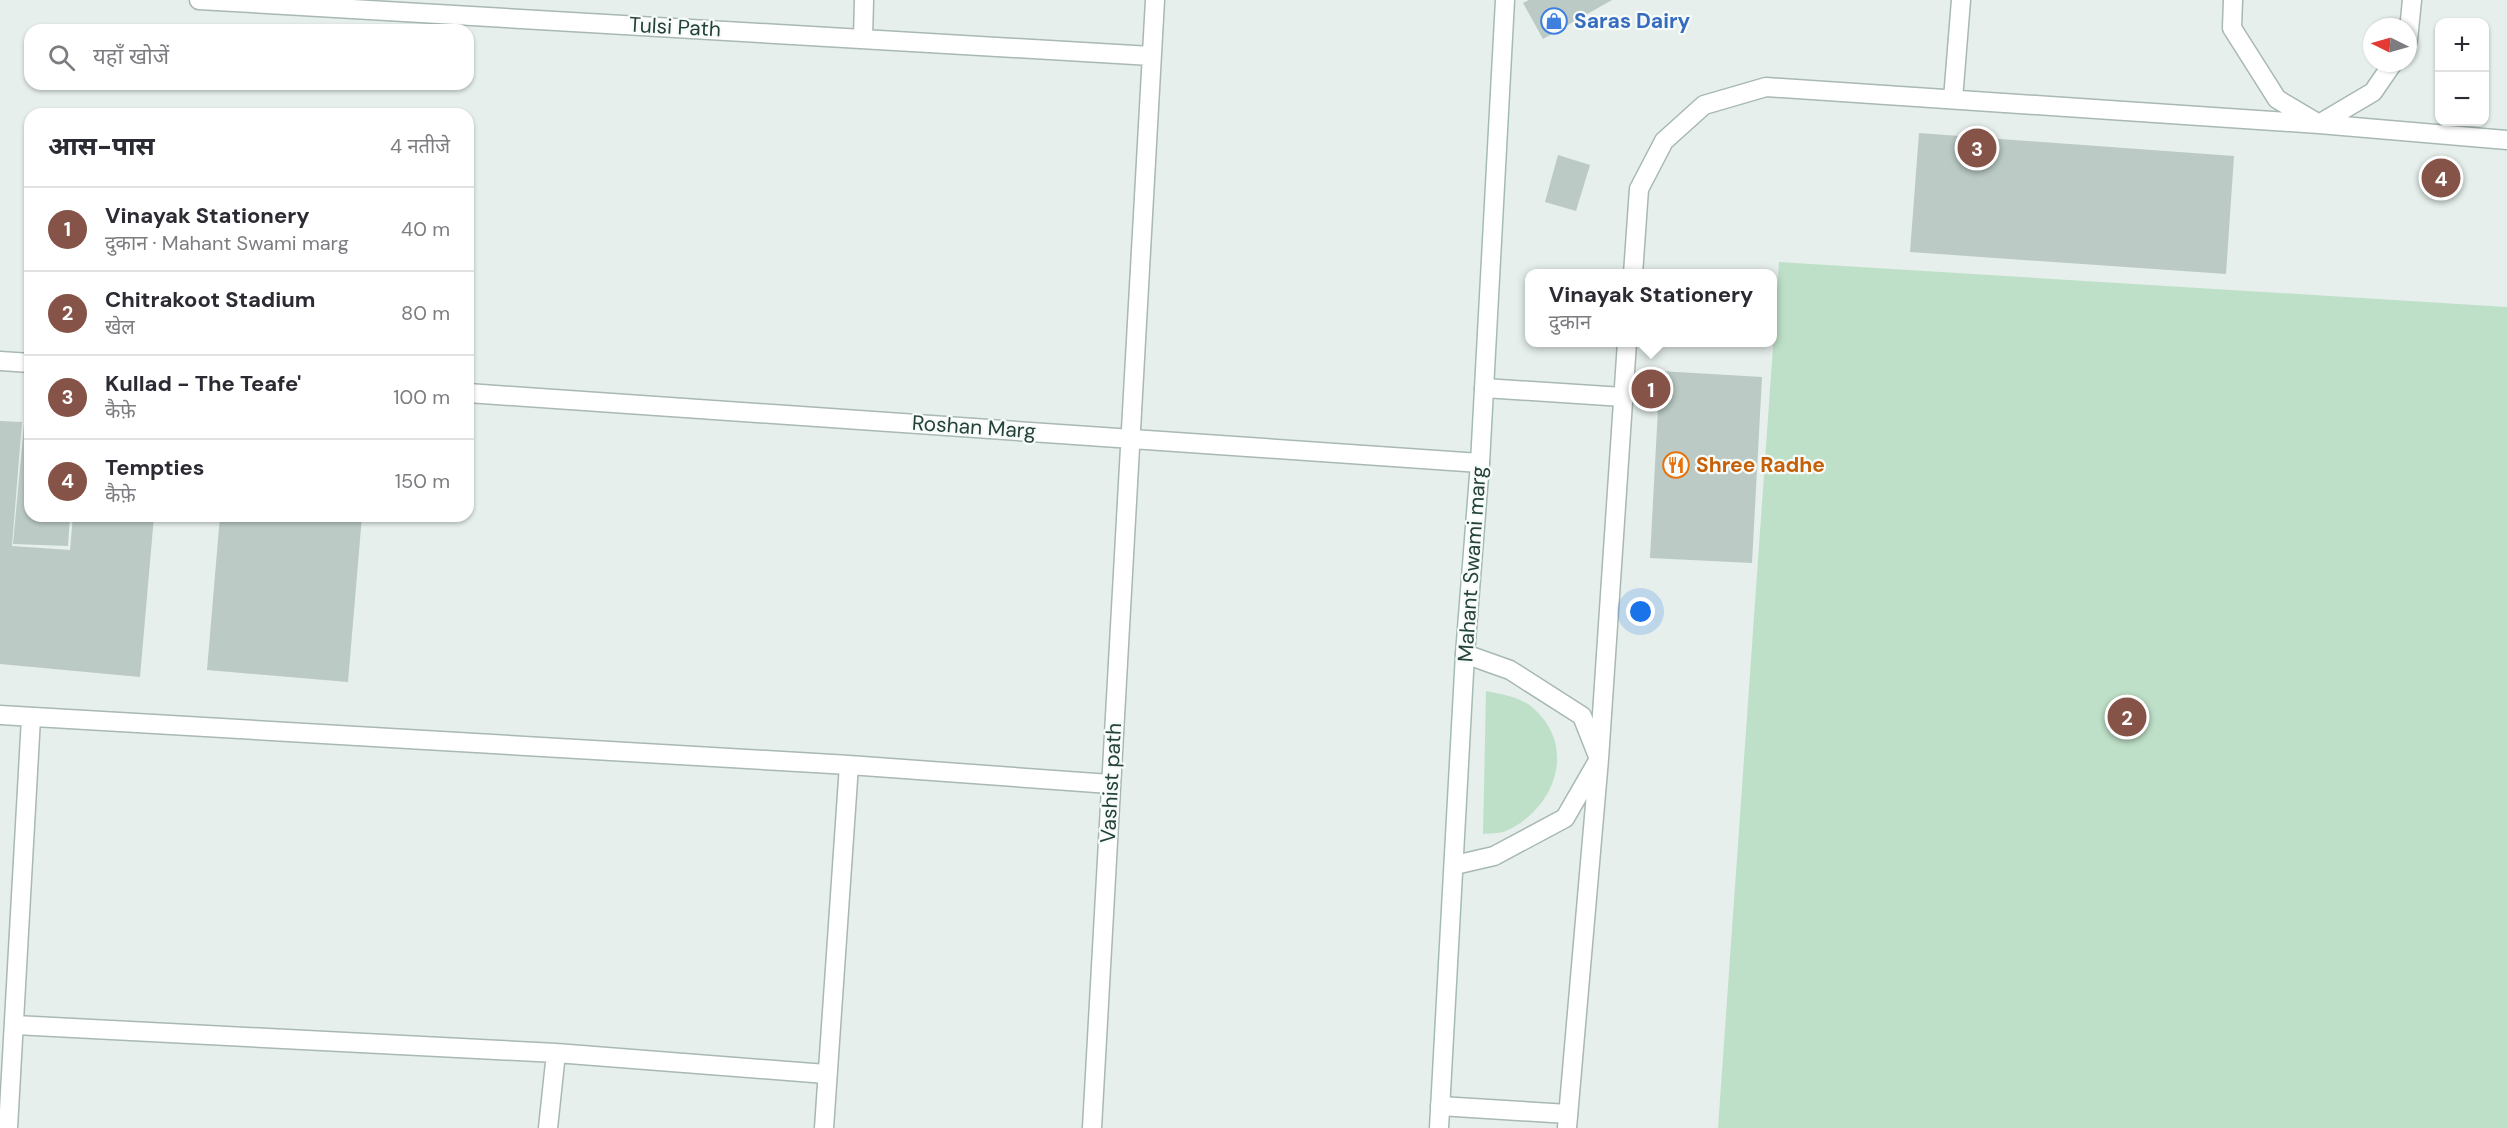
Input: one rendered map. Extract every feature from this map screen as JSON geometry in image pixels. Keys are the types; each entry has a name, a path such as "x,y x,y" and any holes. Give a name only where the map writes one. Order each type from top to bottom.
{"street":[{"name":"Tulsi Path","path":"199,0 1151,56"},
{"path":"862,38 864,0"},
{"name":"Vashist path","path":"1092,1128 1155,0"},
{"name":"Mahant Swami marg","path":"1439,1128 1465,654 1480,464 1505,0"},
{"path":"1953,99 1961,0"},
{"path":"2233,0 2232,28 2277,99 2319,124"},
{"path":"2410,18 2412,0"},
{"path":"2319,124 2373,92 2387,72"},
{"path":"1633,269 1639,189 1664,141 1704,105 1766,87 2319,124 2507,140"},
{"path":"1440,1106 1568,1121 1599,759 1627,347"},
{"path":"0,361 24,363"},
{"path":"1484,388 1623,396"},
{"name":"Roshan Marg","path":"474,393 1480,464"},
{"path":"1465,654 1510,670 1582,716 1599,759"},
{"path":"0,715 849,765 1110,784"},
{"path":"8,1128 31,718"},
{"path":"1455,865 1494,856 1564,818 1599,759"},
{"path":"824,1128 849,765"},
{"path":"15,1025 556,1053 826,1074"},
{"path":"548,1128 556,1053"}],"green space":[{"path":"1779,262 2507,307 2507,1128 1718,1128 1773,347 1777,347"},
{"path":"1486,691 1517,699 1533,708 1547,724 1555,741 1557,758 1555,776 1548,793 1537,808 1523,821 1506,831 1483,834"}],"building":[{"name":"Saras Dairy","path":"1529,0 1612,0 1543,39 1523,3"},
{"path":"1919,133 2234,156 2226,274 1910,252"},
{"path":"1558,155 1590,165 1576,211 1545,202"},
{"path":"1660,371 1762,377 1752,563 1650,558"},
{"path":"0,421 22,422 12,546 70,550 72,522 153,522 140,677 0,664"},
{"path":"24,424 24,522 70,522 68,546 13,544"},
{"path":"219,522 361,522 348,682 207,670"}],"place":[{"name":"Saras Dairy","path":"1554,21"},
{"name":"Kullad - The Teafe'","path":"1977,148"},
{"name":"Tempties","path":"2441,178"},
{"name":"Vinayak Stationery","path":"1651,389"},
{"name":"Shree Radhe","path":"1676,465"},
{"name":"Chitrakoot Stadium","path":"2127,717"}]}
